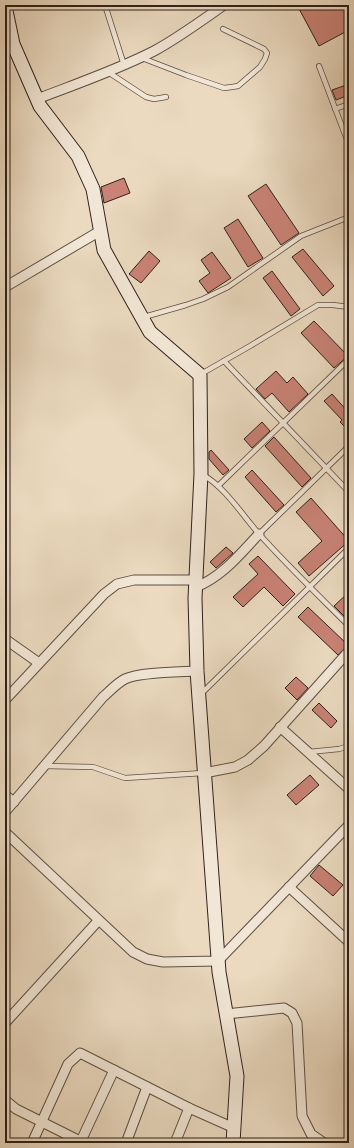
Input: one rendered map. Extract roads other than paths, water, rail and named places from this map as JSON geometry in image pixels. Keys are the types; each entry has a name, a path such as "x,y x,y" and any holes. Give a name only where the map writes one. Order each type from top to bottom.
{"street":[{"path":"37,99 108,72 154,50 224,5"},
{"path":"5,6 8,40 40,106 78,156 93,190 104,250 150,332 200,375 201,474 196,583 197,671 218,961 237,1076 233,1143"},
{"path":"5,287 100,231"},
{"path":"5,700 104,594 117,584 134,580 207,583 216,577 259,534"},
{"path":"5,639 40,663"},
{"path":"204,773 235,767 248,760 264,746 349,651"},
{"path":"5,812 103,697 116,685 125,679 139,675 197,671"},
{"path":"280,727 349,789"},
{"path":"5,795 14,802"},
{"path":"5,832 133,952 147,959 163,962 218,961 349,825"},
{"path":"289,887 349,942"},
{"path":"5,1023 98,920"},
{"path":"226,1014 284,1008 292,1013 297,1023 302,1116 311,1134 324,1143"},
{"path":"32,1143 68,1064 80,1053 189,1108 234,1128"},
{"path":"6,1103 81,1142 114,1070"},
{"path":"126,1143 147,1087"},
{"path":"175,1143 189,1108"}],"lane":[{"path":"105,5 124,65"},
{"path":"140,57 164,68 224,88 238,86 260,67 267,53 264,49 223,29"},
{"path":"319,66 349,145"},
{"path":"108,72 146,96 154,99 166,97"},
{"path":"335,109 349,104"},
{"path":"142,317 186,306 203,299 228,286 301,236 349,217"},
{"path":"200,375 318,305 333,304 349,307"},
{"path":"218,486 349,359"},
{"path":"224,361 349,492"},
{"path":"259,534 349,446"},
{"path":"201,474 218,486 259,534 349,626"},
{"path":"199,697 309,586 349,548"},
{"path":"307,752 339,749 349,746"},
{"path":"45,766 93,767 125,778 204,773"}]}
